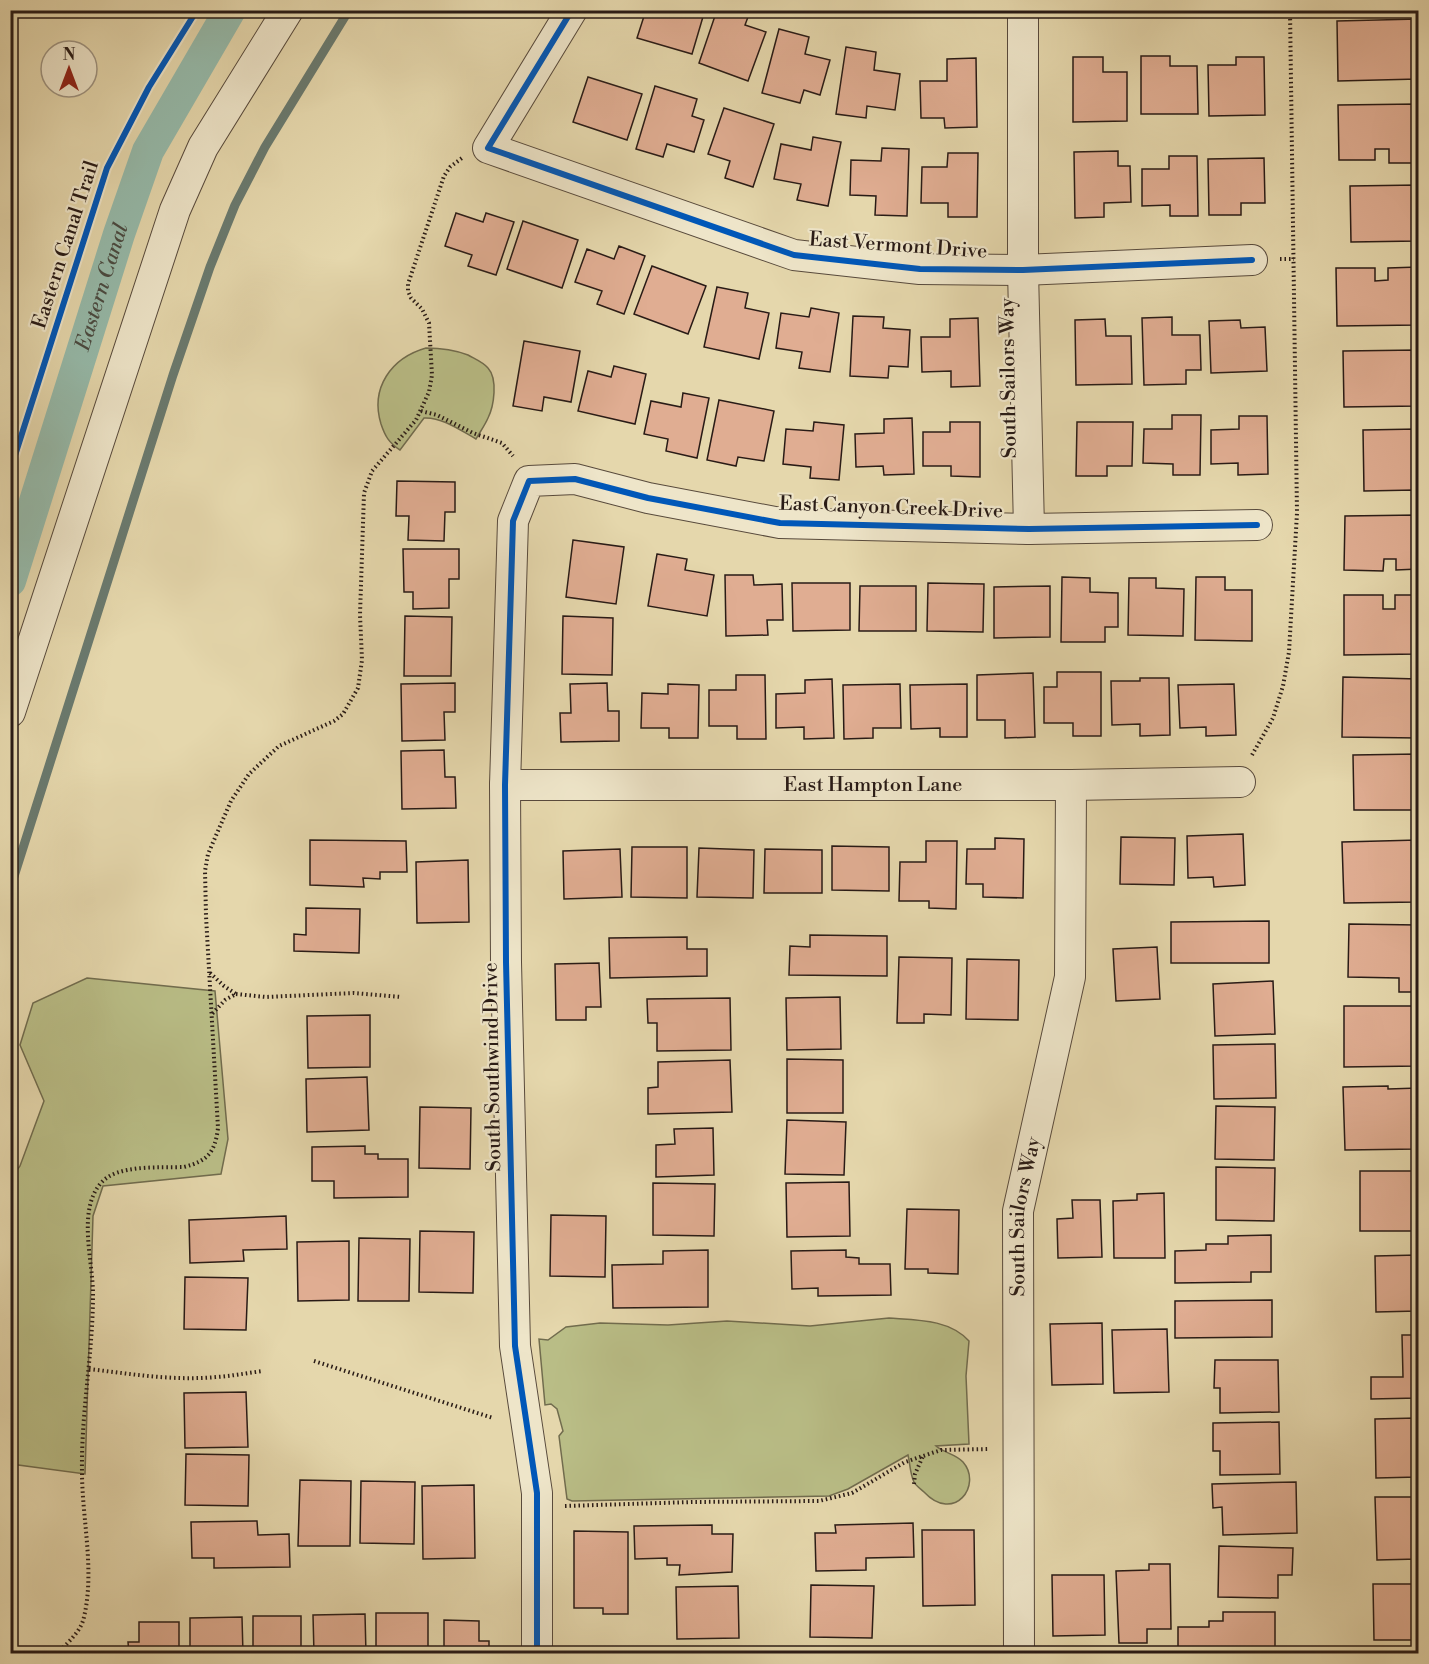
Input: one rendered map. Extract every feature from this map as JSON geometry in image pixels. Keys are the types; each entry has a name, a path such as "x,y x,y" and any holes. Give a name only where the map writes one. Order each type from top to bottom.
{"street":[{"path":"10,712 175,210 203,147 288,10"},
{"path":"478,151 572,10"},
{"name":"South Sailors Way","path":"1023,10 1023,270 1029,529"},
{"name":"East Vermont Drive","path":"478,151 795,255 920,268 1023,270 1252,260"},
{"name":"East Canyon Creek Drive","path":"529,481 575,479 648,498 780,523 1029,529 1257,525"},
{"name":"South Southwind Drive","path":"529,481 513,521 505,784 506,962 515,1346 537,1493 537,1653"},
{"name":"East Hampton Lane","path":"505,784 1071,784 1244,772"},
{"name":"South Sailors Way","path":"1019,1653 1018,1211 1070,978 1071,784"}],"path":[{"path":"1244,772 1273,718 1283,686 1289,652 1297,513 1290,10"},
{"path":"57,1653 82,1625 88,1593 82,1451 85,1400 90,1369 93,1292 88,1226 90,1207 95,1190 110,1175 120,1171 184,1167 204,1160 216,1144 218,1128 206,871 208,854 231,801 249,774 264,758 286,742 334,721 347,708 358,688 362,660 360,615 364,493 372,471 407,433 422,411 432,375 431,335 426,316 411,298 408,284 444,176 456,162 478,151"},
{"path":"422,411 448,419 473,433 502,442 509,451"},
{"path":"210,973 236,994 266,997 354,993 402,997"},
{"path":"211,1015 225,1000 236,994"},
{"path":"314,1361 493,1418"},
{"path":"90,1369 195,1378 263,1371"},
{"path":"560,1506 819,1501 852,1493 905,1462 941,1450 986,1449"},
{"path":"914,1484 915,1474 923,1456"}],"green space":[{"path":"426,348 463,353 486,366 491,373 494,385 492,407 476,439 444,422 424,418 400,450 393,445 384,432 378,411 378,398 386,376 393,367 403,359"},
{"path":"87,978 215,991 228,1139 221,1174 103,1186 93,1216 85,1474 11,1464 10,1180 20,1166 44,1101 20,1045 33,1003"},
{"path":"889,1318 932,1322 952,1328 969,1341 966,1376 969,1444 936,1446 960,1459 968,1471 970,1481 967,1490 955,1503 946,1504 935,1501 917,1486 912,1476 908,1455 848,1489 829,1496 572,1501 567,1499 559,1436 563,1431 557,1409 551,1404 545,1405 539,1339 548,1340 566,1327 600,1323 668,1325 727,1321 810,1326"}],"building":[{"path":"646,10 705,10 692,54 637,38"},
{"path":"717,10 730,10 748,17 745,25 766,32 748,81 699,63"},
{"path":"1418,19 1418,79 1338,81 1337,21"},
{"path":"779,29 809,37 805,54 830,60 820,95 804,90 800,103 762,93"},
{"path":"846,47 876,52 874,70 900,74 895,110 867,106 866,118 836,114"},
{"path":"1141,56 1170,56 1170,66 1197,66 1198,114 1141,114"},
{"path":"1073,57 1103,57 1103,72 1127,72 1127,121 1073,122"},
{"path":"1236,57 1264,57 1265,115 1209,116 1208,65 1236,65"},
{"path":"976,58 977,127 945,128 944,118 921,118 920,81 947,81 947,59"},
{"path":"588,77 642,94 627,140 573,122"},
{"path":"655,86 697,99 692,116 704,120 694,152 667,144 663,157 636,149"},
{"path":"1418,104 1418,163 1389,163 1389,149 1375,149 1375,160 1339,160 1338,105"},
{"path":"724,108 774,124 753,187 725,178 730,161 708,154"},
{"path":"813,137 841,142 828,206 797,200 801,184 774,179 781,144 811,150"},
{"path":"882,148 909,149 907,216 875,215 876,196 850,195 851,160 881,161"},
{"path":"1118,151 1118,166 1130,166 1131,202 1104,203 1104,217 1075,218 1074,152"},
{"path":"948,153 978,153 977,217 948,217 948,203 921,203 922,167 947,167"},
{"path":"1169,156 1197,156 1198,216 1170,216 1170,205 1142,206 1142,169 1169,169"},
{"path":"1264,158 1265,203 1241,203 1241,215 1209,215 1208,159"},
{"path":"1418,185 1418,241 1351,242 1350,186"},
{"path":"456,213 483,222 486,213 514,222 496,275 468,266 472,255 445,246"},
{"path":"523,221 578,240 562,288 507,269"},
{"path":"619,246 645,256 624,314 597,304 602,291 575,282 587,249 614,259"},
{"path":"652,266 706,286 688,334 634,314"},
{"path":"1418,267 1418,325 1337,326 1336,268 1375,268 1375,281 1388,280 1388,268"},
{"path":"717,287 748,293 745,308 769,313 759,359 704,347"},
{"path":"811,308 839,313 830,372 799,368 802,352 776,348 781,313 809,317"},
{"path":"853,316 884,317 883,328 910,330 908,367 889,366 888,378 850,376"},
{"path":"1172,317 1172,335 1200,335 1201,370 1186,370 1186,384 1144,385 1142,318"},
{"path":"978,318 980,386 951,387 951,371 922,372 921,337 950,337 950,319"},
{"path":"1105,319 1106,336 1131,336 1132,384 1076,385 1075,320"},
{"path":"1240,320 1241,328 1265,327 1267,371 1211,373 1209,321"},
{"path":"524,341 580,351 571,402 544,397 542,411 513,406"},
{"path":"1418,350 1418,406 1344,407 1343,351"},
{"path":"614,366 646,374 635,424 578,411 588,371 611,377"},
{"path":"683,393 709,398 697,458 666,451 668,439 644,434 651,401 681,407"},
{"path":"719,400 774,411 764,461 738,457 736,466 707,460"},
{"path":"1172,415 1201,415 1200,475 1173,475 1173,464 1143,463 1144,429 1172,429"},
{"path":"1239,416 1267,416 1268,474 1238,475 1238,463 1211,464 1211,430 1239,429"},
{"path":"912,418 914,474 884,475 883,466 856,467 855,434 884,433 884,419"},
{"path":"814,422 844,425 839,480 810,478 811,467 783,464 786,429 813,431"},
{"path":"950,422 980,422 980,477 951,476 951,466 923,466 923,432 950,432"},
{"path":"1077,422 1133,422 1132,466 1107,466 1107,476 1076,476"},
{"path":"1418,429 1418,507 1416,507 1415,490 1364,491 1363,430"},
{"path":"397,481 455,482 455,512 445,512 444,541 408,540 409,516 396,516"},
{"path":"1418,515 1418,569 1396,570 1396,559 1384,559 1383,571 1344,570 1345,516"},
{"path":"573,540 624,547 616,604 566,597"},
{"path":"403,549 459,549 459,579 449,579 449,608 413,609 413,592 404,592"},
{"path":"657,554 687,559 685,570 714,575 707,616 648,606"},
{"path":"725,575 753,575 754,585 782,584 783,620 767,620 768,635 726,636"},
{"path":"1062,577 1090,578 1090,592 1118,593 1118,627 1105,627 1105,642 1061,642"},
{"path":"1196,577 1225,577 1225,590 1252,590 1252,641 1195,640"},
{"path":"1129,578 1156,578 1156,588 1184,589 1183,636 1128,635"},
{"path":"792,583 850,583 850,630 793,631"},
{"path":"928,583 984,584 983,632 927,631"},
{"path":"860,586 916,586 916,631 859,631"},
{"path":"1050,586 1050,637 994,638 994,587"},
{"path":"1344,595 1383,595 1383,609 1395,609 1395,595 1418,595 1418,654 1344,655"},
{"path":"405,616 452,617 451,676 404,676"},
{"path":"563,616 613,618 612,675 562,674"},
{"path":"1057,672 1101,672 1101,736 1073,736 1073,723 1044,723 1044,687 1057,687"},
{"path":"1033,673 1035,737 1005,738 1005,720 977,720 977,675"},
{"path":"736,675 765,675 766,739 737,739 737,726 709,726 709,690 736,690"},
{"path":"1343,677 1418,679 1418,738 1342,737"},
{"path":"1140,678 1169,678 1170,735 1140,736 1140,724 1112,725 1111,681 1140,681"},
{"path":"832,679 834,738 804,739 804,727 776,728 776,694 805,693 805,680"},
{"path":"455,683 455,712 444,712 445,740 402,741 401,684"},
{"path":"607,683 608,711 619,711 619,741 561,742 560,713 571,713 570,684"},
{"path":"668,684 699,685 698,738 669,738 669,728 641,728 642,693 668,694"},
{"path":"900,684 901,728 873,728 873,738 844,739 843,685"},
{"path":"967,684 967,737 940,737 940,728 911,729 910,685"},
{"path":"1234,684 1236,735 1206,736 1206,727 1180,728 1178,685"},
{"path":"444,750 445,777 455,777 456,808 402,809 401,751"},
{"path":"1418,754 1418,810 1354,810 1353,755"},
{"path":"1243,834 1245,885 1214,887 1213,877 1188,878 1187,836"},
{"path":"1121,837 1175,838 1174,885 1120,884"},
{"path":"995,838 1024,839 1023,898 983,897 983,884 966,884 967,849 995,849"},
{"path":"310,840 406,841 407,872 380,872 380,879 363,878 364,887 310,885"},
{"path":"1418,840 1418,902 1344,903 1342,842"},
{"path":"926,841 957,841 956,909 929,908 929,901 899,901 900,862 926,862"},
{"path":"832,846 889,847 889,891 832,890"},
{"path":"632,847 687,847 687,898 631,897"},
{"path":"699,848 754,850 753,898 697,897"},
{"path":"620,849 622,897 564,899 563,851"},
{"path":"765,849 822,850 822,893 764,893"},
{"path":"468,860 469,922 417,923 416,862"},
{"path":"306,908 360,909 359,953 294,951 294,934 306,935"},
{"path":"1269,921 1269,963 1171,963 1171,922"},
{"path":"1349,924 1418,925 1418,992 1399,992 1399,978 1348,977"},
{"path":"810,935 887,936 887,976 789,975 790,946 810,947"},
{"path":"687,937 687,949 707,949 707,976 610,978 609,938"},
{"path":"1157,947 1160,999 1116,1001 1113,949"},
{"path":"899,957 952,958 951,1015 924,1014 924,1023 897,1023"},
{"path":"967,959 1019,960 1018,1020 966,1019"},
{"path":"599,963 601,1007 586,1007 586,1020 556,1020 555,964"},
{"path":"1273,981 1275,1034 1215,1036 1213,984"},
{"path":"840,997 841,1049 787,1050 786,998"},
{"path":"730,998 731,1050 657,1051 657,1023 648,1023 647,999"},
{"path":"1344,1006 1418,1006 1418,1066 1344,1067"},
{"path":"370,1015 370,1067 308,1068 307,1016"},
{"path":"1275,1044 1276,1098 1214,1099 1213,1045"},
{"path":"787,1059 843,1060 843,1113 787,1113"},
{"path":"730,1060 732,1112 648,1114 648,1088 658,1087 658,1062"},
{"path":"367,1077 369,1130 307,1132 306,1079"},
{"path":"1388,1086 1388,1089 1418,1088 1418,1149 1345,1150 1343,1087"},
{"path":"1216,1106 1275,1107 1274,1160 1215,1159"},
{"path":"420,1107 471,1108 470,1169 419,1168"},
{"path":"787,1120 846,1122 844,1175 785,1174"},
{"path":"713,1128 714,1175 656,1177 656,1145 675,1144 674,1129"},
{"path":"365,1146 365,1154 378,1154 378,1159 408,1159 408,1197 334,1198 334,1181 312,1181 312,1147"},
{"path":"1216,1167 1275,1168 1274,1221 1216,1220"},
{"path":"1360,1171 1418,1171 1418,1231 1360,1231"},
{"path":"849,1182 850,1236 787,1237 786,1183"},
{"path":"653,1183 715,1184 714,1236 653,1235"},
{"path":"1164,1193 1165,1258 1114,1258 1113,1201 1137,1200 1137,1194"},
{"path":"1072,1200 1100,1200 1102,1257 1058,1258 1057,1219 1073,1218"},
{"path":"907,1209 959,1210 958,1274 928,1273 928,1269 905,1269"},
{"path":"551,1215 606,1216 605,1277 550,1276"},
{"path":"286,1216 287,1249 243,1250 244,1261 190,1263 189,1220"},
{"path":"420,1231 474,1232 473,1293 419,1292"},
{"path":"1271,1235 1271,1272 1251,1272 1251,1282 1175,1283 1175,1251 1206,1250 1206,1244 1228,1244 1228,1236"},
{"path":"359,1238 410,1239 409,1301 358,1301"},
{"path":"349,1241 349,1300 298,1301 297,1242"},
{"path":"708,1250 708,1307 613,1308 612,1265 663,1264 663,1251"},
{"path":"846,1250 846,1257 859,1258 859,1264 890,1264 891,1295 818,1296 818,1288 792,1289 791,1251"},
{"path":"1418,1255 1418,1311 1376,1312 1375,1256"},
{"path":"185,1277 248,1278 246,1330 184,1329"},
{"path":"1272,1300 1272,1337 1175,1338 1175,1301"},
{"path":"1102,1323 1103,1384 1052,1385 1050,1324"},
{"path":"1167,1329 1169,1392 1114,1393 1112,1330"},
{"path":"1402,1335 1418,1335 1418,1398 1371,1399 1371,1377 1403,1377"},
{"path":"1215,1360 1278,1360 1279,1412 1220,1413 1220,1388 1214,1388"},
{"path":"246,1392 248,1447 185,1448 184,1393"},
{"path":"1416,1418 1418,1477 1376,1478 1375,1419"},
{"path":"1279,1422 1280,1474 1220,1475 1220,1451 1213,1451 1213,1423"},
{"path":"186,1454 249,1455 248,1506 185,1505"},
{"path":"300,1480 351,1481 350,1546 298,1546"},
{"path":"361,1481 415,1482 414,1544 360,1543"},
{"path":"1296,1482 1297,1533 1223,1535 1222,1507 1213,1508 1212,1484"},
{"path":"474,1485 475,1558 423,1559 422,1486"},
{"path":"1375,1497 1418,1497 1418,1559 1377,1560"},
{"path":"257,1521 258,1535 289,1534 290,1567 214,1568 214,1558 192,1558 191,1522"},
{"path":"913,1523 914,1557 866,1558 866,1570 816,1571 815,1533 836,1533 835,1525"},
{"path":"712,1525 712,1534 733,1534 732,1572 679,1575 680,1565 667,1565 667,1558 635,1559 634,1526"},
{"path":"922,1530 974,1530 975,1605 923,1606"},
{"path":"574,1531 628,1532 628,1614 603,1614 603,1608 574,1608"},
{"path":"1219,1546 1293,1548 1292,1575 1278,1575 1278,1598 1218,1597"},
{"path":"1149,1564 1170,1564 1171,1629 1147,1629 1147,1643 1119,1643 1116,1571 1149,1570"},
{"path":"1052,1575 1104,1575 1105,1635 1053,1636"},
{"path":"1373,1584 1418,1584 1418,1640 1374,1640"},
{"path":"811,1585 874,1586 872,1638 810,1637"},
{"path":"738,1586 739,1638 677,1639 676,1587"},
{"path":"1223,1612 1275,1612 1275,1654 1178,1654 1178,1627 1209,1627 1209,1621 1223,1621"},
{"path":"376,1613 428,1613 428,1654 376,1654"},
{"path":"365,1614 366,1654 314,1654 313,1615"},
{"path":"253,1616 301,1616 301,1654 253,1654"},
{"path":"242,1617 243,1654 190,1654 190,1618"},
{"path":"444,1620 479,1621 479,1641 489,1641 489,1654 444,1654"},
{"path":"139,1622 179,1622 179,1654 129,1654 128,1642 139,1642"},
{"path":"868,1647 868,1654 810,1654 810,1649"},
{"path":"678,1648 738,1649 737,1654 678,1654"}],"waterway":[{"name":"Eastern Canal","path":"10,581 119,234 148,151 230,10"},
{"path":"10,889 173,375 210,267 235,205 265,147 349,10"}],"cycle path":[{"name":"Eastern Canal Trail","path":"10,471 107,168 149,87 197,10"},
{"path":"572,10 488,148 794,255 920,269 1023,270 1252,260"},
{"path":"537,1654 537,1493 515,1346 506,962 505,785 513,521 529,481 575,479 648,498 780,523 1029,529 1257,525"}]}
